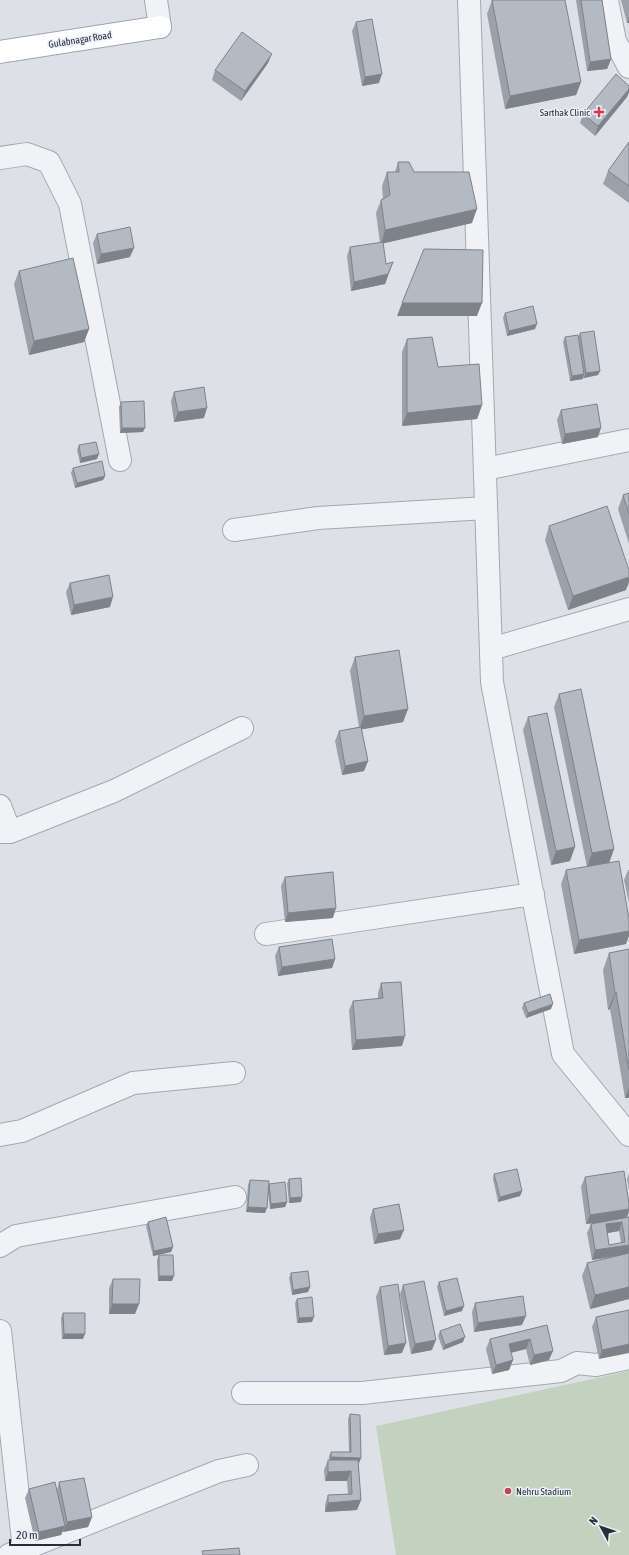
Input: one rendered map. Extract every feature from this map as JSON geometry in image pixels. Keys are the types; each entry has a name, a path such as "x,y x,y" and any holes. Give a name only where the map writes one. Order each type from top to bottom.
{"main road":[{"name":"Gulabnagar Road","path":"0,52 160,27"}],"street":[{"path":"156,0 160,27"},
{"path":"469,0 492,682 563,1054 629,1135"},
{"path":"607,0 615,41 629,67"},
{"path":"0,158 28,154 49,162 70,204 120,460"},
{"path":"485,470 629,440"},
{"path":"234,530 318,518 486,508"},
{"path":"491,649 629,609"},
{"path":"0,806 5,832 114,791 242,728"},
{"path":"266,934 533,894"},
{"path":"0,1135 22,1131 133,1083 234,1073"},
{"path":"0,1246 16,1236 235,1197"},
{"path":"0,1331 16,1553 219,1471 247,1465"},
{"path":"243,1393 362,1393 561,1371 577,1363 596,1365 629,1358"}],"green space":[{"name":"Nehru Stadium","path":"629,1371 629,1555 396,1555 376,1426"}],"building":[{"path":"492,0 565,0 581,82 510,96"},
{"path":"581,0 602,0 611,59 590,62"},
{"path":"372,19 382,74 365,77 356,22"},
{"path":"242,32 272,54 245,91 215,70"},
{"path":"616,74 629,86 629,89 598,126 583,114"},
{"path":"629,142 629,186 608,171"},
{"path":"398,162 409,162 414,172 469,172 477,209 385,230 381,200 390,195 387,172 399,172"},
{"path":"130,227 134,248 101,254 97,234"},
{"path":"383,242 386,264 393,262 388,274 354,282 350,247"},
{"path":"424,249 483,250 482,303 402,303"},
{"path":"73,258 89,329 34,341 19,271"},
{"path":"533,306 537,324 509,331 505,313"},
{"path":"594,331 600,371 586,373 580,333"},
{"path":"578,335 584,374 572,376 565,337"},
{"path":"432,337 438,367 479,364 482,405 407,413 407,339"},
{"path":"204,387 207,408 178,412 174,392"},
{"path":"144,401 145,428 122,428 121,402"},
{"path":"597,404 601,428 565,434 561,410"},
{"path":"96,442 99,454 81,458 79,445"},
{"path":"102,461 105,476 77,483 73,468"},
{"path":"629,493 629,514 623,495"},
{"path":"607,506 629,570 629,577 573,596 549,526"},
{"path":"109,575 113,597 74,605 70,583"},
{"path":"399,650 408,709 364,716 355,657"},
{"path":"581,689 614,849 592,853 559,694"},
{"path":"547,713 575,847 556,851 528,717"},
{"path":"361,727 368,761 345,766 339,731"},
{"path":"619,861 629,919 629,931 579,940 566,870"},
{"path":"333,872 336,908 288,913 285,877"},
{"path":"332,939 335,959 282,967 279,947"},
{"path":"629,949 629,1070 609,953"},
{"path":"401,982 405,1036 356,1040 353,1001 383,998 381,983"},
{"path":"550,994 553,1004 528,1013 524,1003"},
{"path":"517,1169 522,1191 500,1197 494,1174"},
{"path":"624,1171 629,1209 590,1215 585,1177"},
{"path":"301,1178 302,1197 290,1198 289,1179"},
{"path":"250,1180 269,1181 267,1208 248,1207"},
{"path":"285,1182 287,1202 271,1204 269,1184"},
{"path":"399,1204 404,1230 378,1234 373,1209"},
{"path":"166,1217 173,1247 154,1251 148,1222"},
{"path":"629,1217 629,1245 595,1250 591,1224","holes":["622,1222 625,1242 609,1245 606,1224"]},
{"path":"629,1253 629,1287 595,1295 587,1263"},
{"path":"159,1255 173,1255 174,1276 159,1276"},
{"path":"308,1271 310,1287 293,1290 291,1273"},
{"path":"457,1278 464,1306 446,1311 439,1282"},
{"path":"113,1279 140,1279 139,1304 112,1304"},
{"path":"424,1281 436,1340 415,1344 403,1285"},
{"path":"398,1284 406,1343 388,1346 380,1287"},
{"path":"523,1296 526,1316 478,1323 475,1303"},
{"path":"312,1297 314,1317 299,1318 297,1299"},
{"path":"629,1310 629,1344 602,1350 596,1317"},
{"path":"63,1313 85,1313 85,1334 64,1334"},
{"path":"460,1324 465,1337 445,1345 440,1331"},
{"path":"547,1325 553,1351 534,1355 530,1339 509,1344 513,1360 496,1365 490,1339"},
{"path":"350,1414 360,1415 361,1458 331,1457 331,1452 351,1452"},
{"path":"328,1460 358,1460 361,1500 328,1503 328,1495 352,1494 351,1471 328,1472"},
{"path":"84,1478 92,1517 67,1522 59,1482"},
{"path":"55,1482 65,1526 39,1532 29,1489"},
{"path":"239,1548 240,1555 203,1555 202,1551"}],"place":[{"name":"Sarthak Clinic","path":"599,112"},
{"name":"Nehru Stadium","path":"508,1491"}]}
